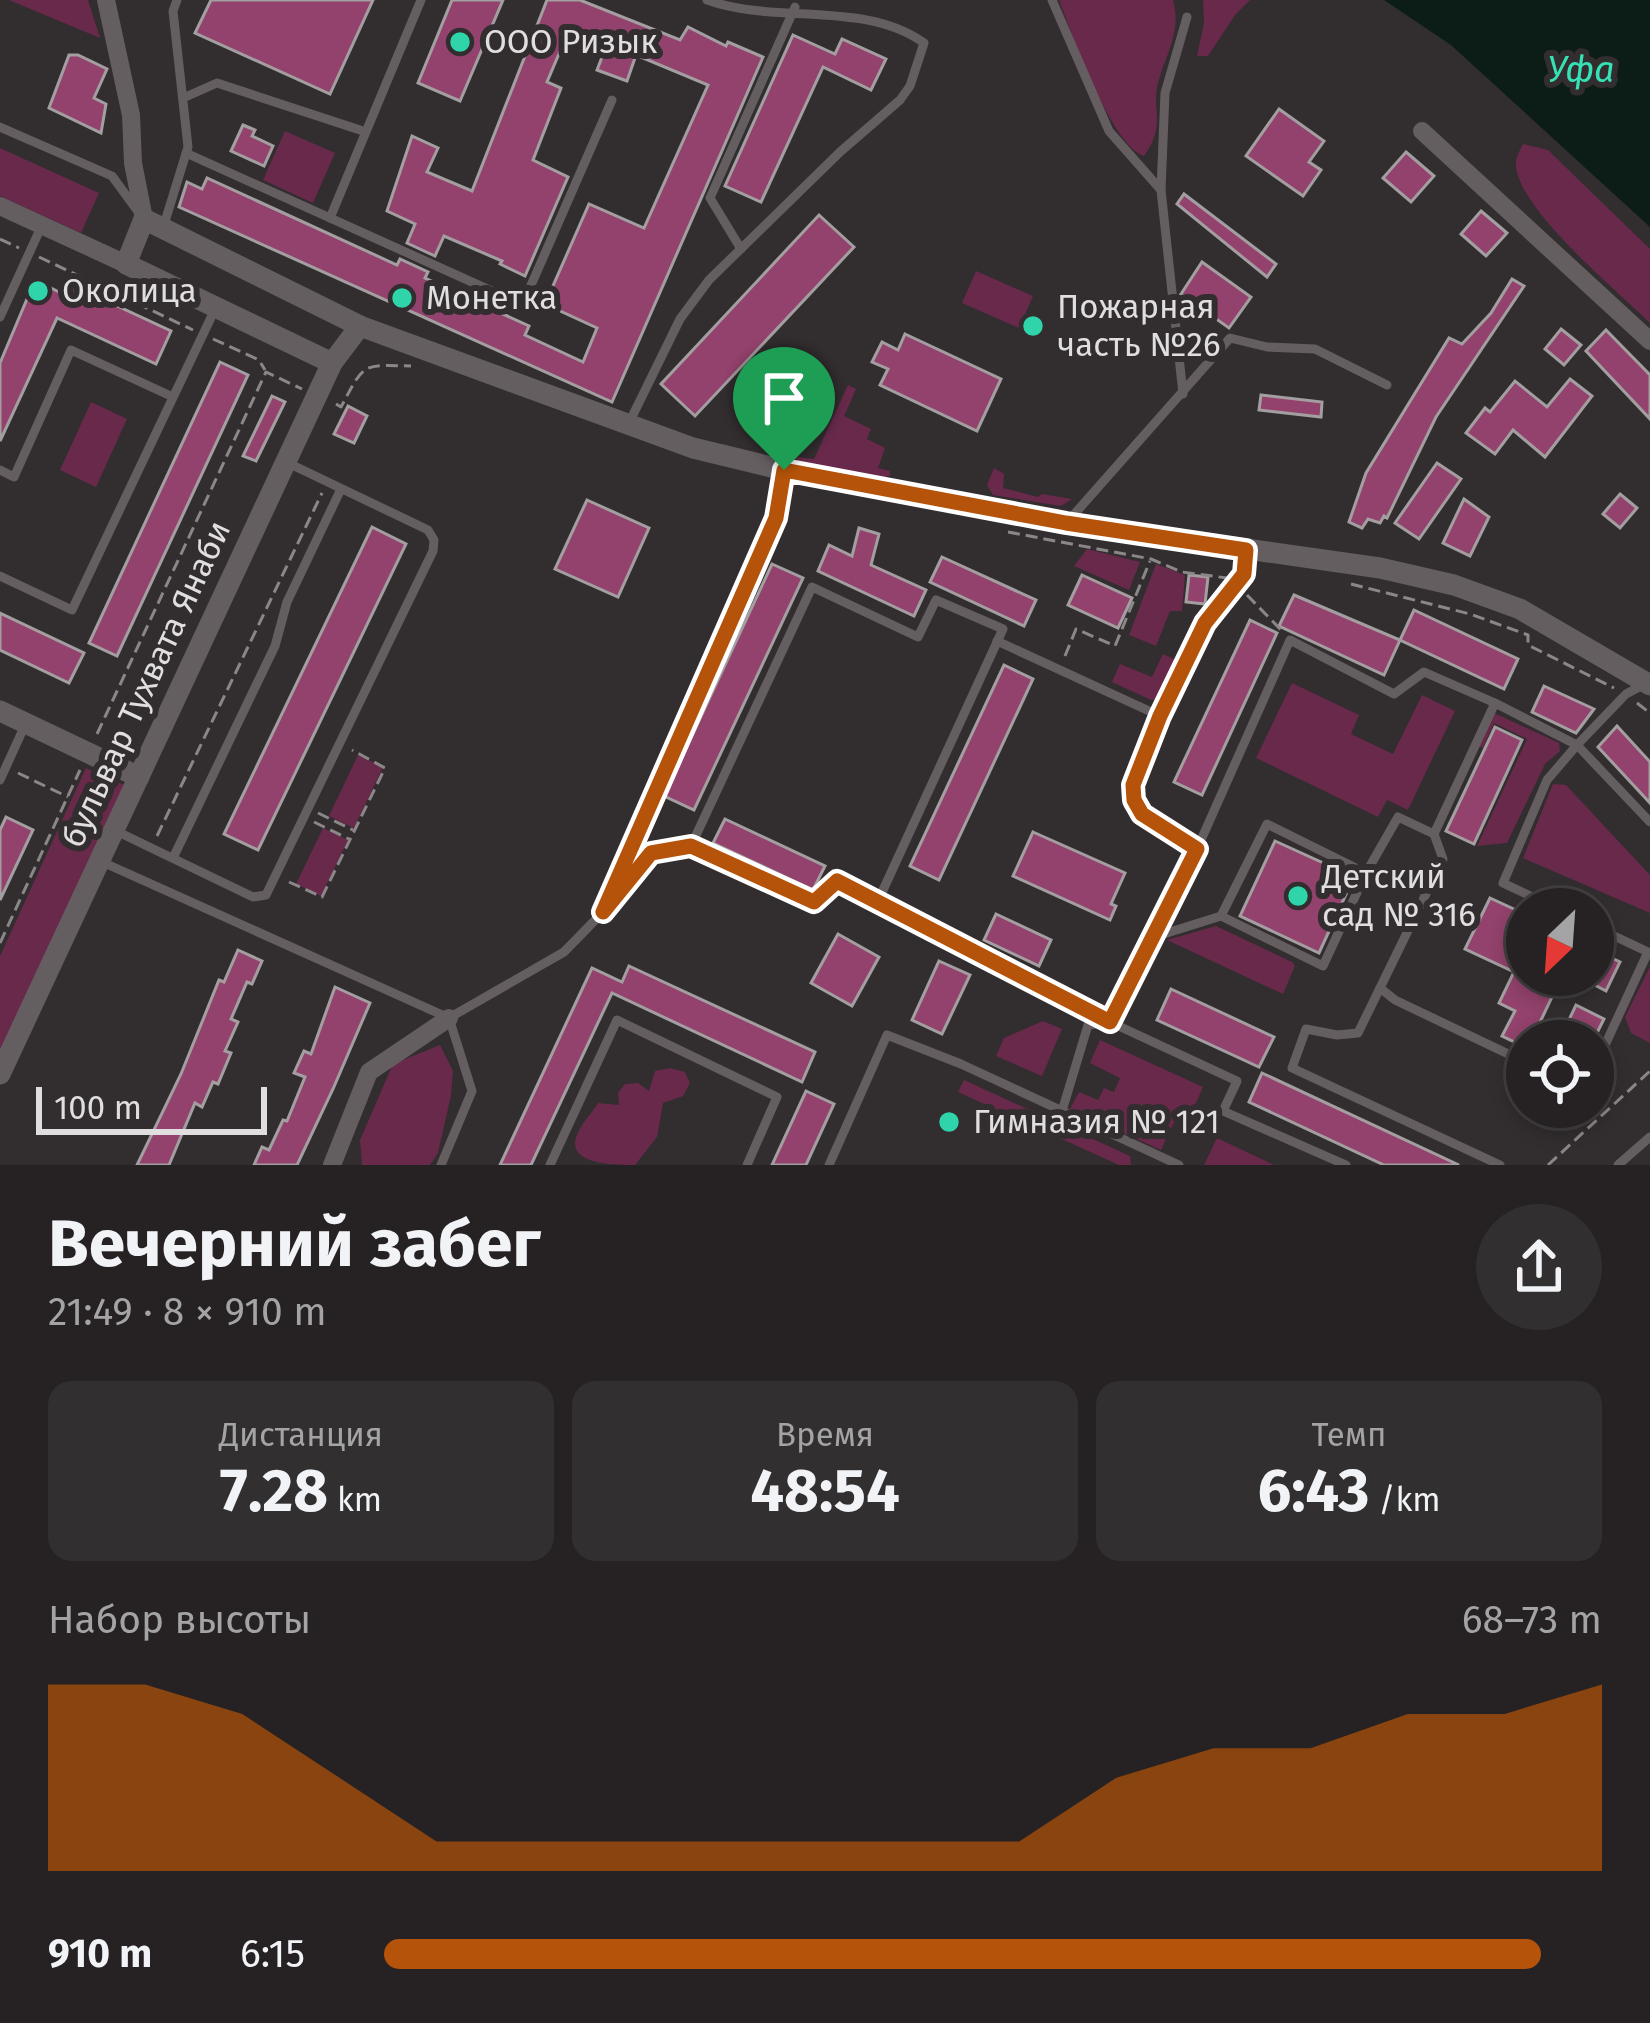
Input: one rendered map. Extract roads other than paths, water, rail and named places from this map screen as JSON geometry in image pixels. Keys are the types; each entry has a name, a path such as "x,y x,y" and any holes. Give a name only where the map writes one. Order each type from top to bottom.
{"street":[{"path":"106,0 131,115 133,163 153,224 360,326 693,448 784,470 1066,523 1380,568 1454,585 1520,609 1649,684"},
{"path":"1423,131 1650,341"},
{"path":"0,206 332,363"},
{"path":"126,264 153,224"},
{"name":"бульвар Тухвата Янаби","path":"0,1075 332,363 360,326"},
{"path":"0,711 139,777"},
{"path":"332,1165 369,1072 449,1018"}],"lane":[{"path":"0,127 112,176 153,224 186,153 173,11 177,0"},
{"path":"330,218 422,0"},
{"path":"628,425 680,319 709,280 900,100 910,86 924,44 914,34 859,9 750,10 706,0"},
{"path":"1052,0 1109,130 1161,190"},
{"path":"741,248 710,198 795,7"},
{"path":"1183,394 1161,190 1165,92 1187,17"},
{"path":"183,98 217,83 360,130"},
{"path":"186,153 514,301 525,299 612,100"},
{"path":"2,310 42,226"},
{"path":"0,576 72,610 216,307"},
{"path":"1066,523 1229,338 1267,347 1315,349 1387,386"},
{"path":"0,470 14,477 71,350 173,397"},
{"path":"114,830 253,897 266,895 435,545 428,530 286,462"},
{"path":"603,912 776,518 784,470"},
{"path":"173,858 274,646 290,594 341,489"},
{"path":"1197,849 1142,814 1133,785 1205,623 1244,574 1246,550"},
{"path":"449,1018 564,952 651,853 691,846 812,587 917,637 936,601 1003,629 878,901"},
{"path":"1110,1022 1197,849 1290,640 1394,694 1424,672 1495,703 1577,745 1650,822"},
{"path":"998,641 1160,716"},
{"path":"1514,888 1504,883 1547,780 1626,694 1649,684"},
{"path":"1495,703 1434,834 1443,859 1358,1033 1337,1035 1306,1029 1292,1068 1500,1165"},
{"path":"0,780 26,724"},
{"path":"1154,937 1221,916 1323,966 1398,817 1434,834"},
{"path":"1221,916 1267,824 1366,873"},
{"path":"100,860 449,1018 472,1091 441,1165"},
{"path":"837,881 1237,1082 1223,1111 1346,1165"},
{"path":"1614,936 1648,952 1614,1026"},
{"path":"1380,988 1395,1000 1506,1053"},
{"path":"550,1165 617,1020 777,1096 747,1165"},
{"path":"1062,1111 1088,1025 1110,1022"},
{"path":"829,1165 886,1035 962,1064 1179,1165"},
{"path":"1618,1165 1650,1137"}],"water":[{"name":"Уфа","path":"1384,0 1650,0 1650,227 1451,45"}],"place":[{"name":"ООО Ризык","path":"460,42"},
{"name":"Околица","path":"38,291"},
{"name":"Монетка","path":"402,298"},
{"name":"Пожарная часть №26","path":"1033,326"},
{"name":"Детский сад № 316","path":"1298,896"},
{"name":"Гимназия № 121","path":"949,1122"}]}
